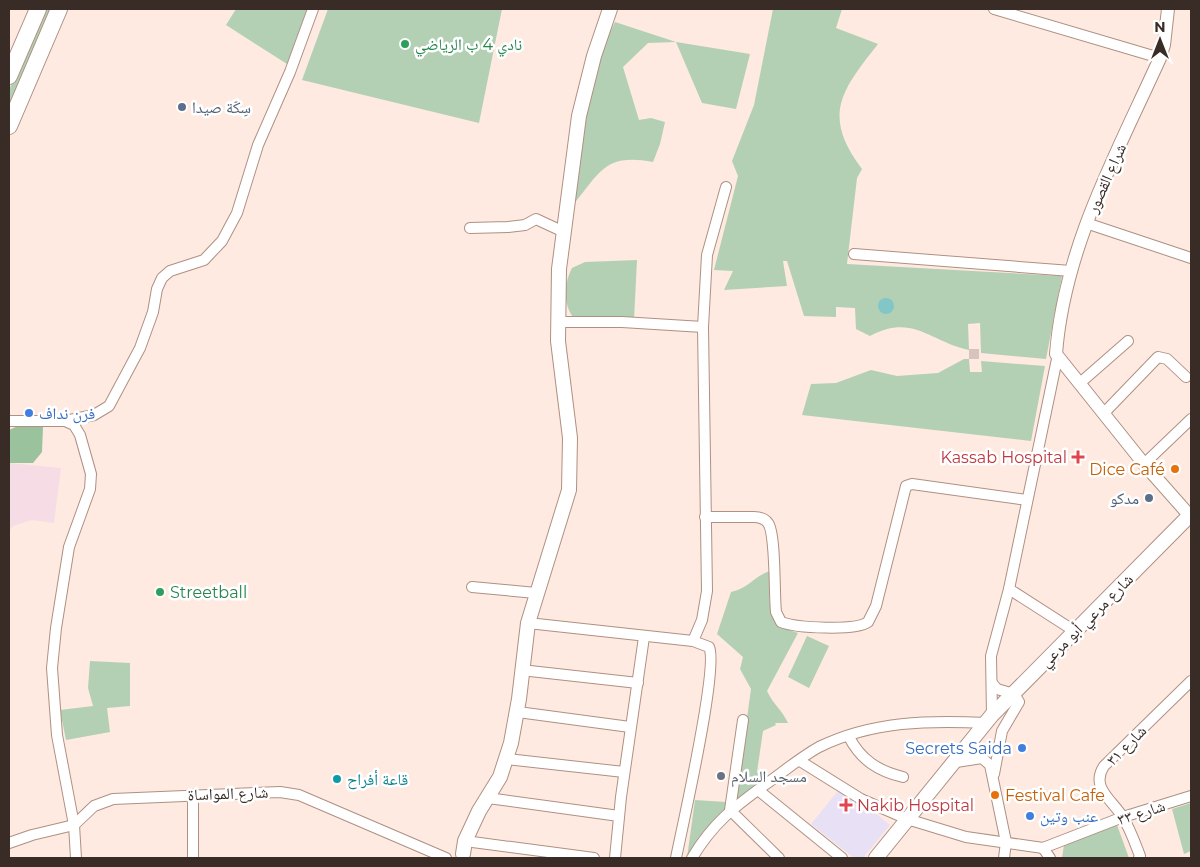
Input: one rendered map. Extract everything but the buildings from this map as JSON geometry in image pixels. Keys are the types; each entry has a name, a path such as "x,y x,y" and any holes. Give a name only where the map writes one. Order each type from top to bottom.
{"highway":[{"path":"9,76 38,9"},
{"path":"9,126 59,9"}],"main road":[{"path":"463,853 479,811 488,798 507,759 518,712 521,670 528,623 571,481 570,438 561,374 557,285 578,116 594,56 610,9"},
{"name":"شارع مرعي أبو مرعي","path":"876,858 956,762 979,725 1014,694 1191,516"}],"street":[{"path":"9,421 65,421 94,415 109,406 140,348 153,312 157,289 162,278 170,271 204,260 222,241 236,213 258,145 290,72 313,9"},
{"path":"994,9 1160,58"},
{"name":"شراع القصور","path":"1057,355 1071,271 1086,223 1160,58 1164,45 1168,9"},
{"path":"693,641 706,607 703,327 707,255 726,187"},
{"path":"470,228 508,228 525,225 536,219 564,232"},
{"path":"1086,223 1191,258"},
{"path":"854,254 1071,271"},
{"path":"558,322 622,322 703,327"},
{"path":"1080,383 1128,342"},
{"path":"692,858 713,827 730,810 818,748 880,728 915,721 950,720 979,725 992,683 991,656 1009,589 1057,355"},
{"path":"1057,355 1144,464 1191,516"},
{"path":"1104,413 1158,358 1167,359 1186,377"},
{"path":"1144,464 1191,419"},
{"path":"65,421 78,429 91,474 90,489 69,547 56,628 52,668 52,698 74,825 76,858"},
{"path":"705,517 754,517 761,518 768,523 772,535 776,612 781,622 793,625 853,627 868,622 876,606 906,486 920,485 1027,500"},
{"path":"472,587 536,593"},
{"path":"1009,589 1076,632"},
{"path":"528,623 693,641 709,647 712,657 696,761 676,858"},
{"path":"615,858 624,772 644,637"},
{"path":"521,670 638,683"},
{"name":"شارع ٣١","path":"1141,857 1123,817 1101,789 1101,770 1191,681"},
{"path":"992,683 999,690 1014,694 1019,702 1002,732 994,774 994,788 1006,842 1004,858"},
{"path":"518,712 630,727"},
{"path":"730,810 743,720"},
{"path":"849,737 855,750 865,760 883,772 903,777"},
{"path":"956,762 982,758 988,762 994,774"},
{"path":"507,759 624,772"},
{"path":"800,761 861,799 907,819 966,837 1043,848 1050,858"},
{"path":"758,790 842,858"},
{"name":"شارع المواساة","path":"74,825 94,806 108,800 193,794 294,793 446,858"},
{"path":"193,794 193,858"},
{"name":"شارع ٣٣","path":"1043,848 1123,817 1191,796"},
{"path":"488,798 619,816"},
{"path":"730,810 779,858"},
{"path":"9,843 32,835 74,825"},
{"path":"463,853 594,858"}],"shaded area":[{"path":"9,463 61,468 54,523 32,520 13,526 9,531"},
{"name":"Nakib Hospital","path":"842,786 890,825 863,858 854,858 811,824"}],"green space":[{"path":"43,9 53,9 9,113 9,90"},
{"path":"236,9 307,9 287,64 226,25"},
{"name":"نادي 4 ب الرياضي","path":"328,9 502,9 479,123 302,80"},
{"path":"773,9 842,9 836,28 878,44 855,75 846,90 841,104 842,133 849,150 862,169 857,178 847,264 1062,276 1046,359 981,353 980,323 968,324 969,350 910,328 898,327 870,336 856,329 855,308 836,307 836,317 804,316 787,261 783,261 787,286 724,290 733,271 714,270 738,176 732,161 754,105"},
{"path":"615,22 676,42 648,43 623,67 639,120 651,118 665,122 660,144 653,162 624,160 613,163 605,168 573,205 592,87 598,64"},
{"path":"676,42 750,54 736,109 702,103"},
{"path":"637,260 634,320 573,317 566,300 567,280 572,268 585,262"},
{"path":"964,359 969,359 970,372 982,372 981,361 1045,366 1031,441 802,415 811,384 836,383 871,370 897,376 938,373"},
{"path":"18,426 43,427 42,452 33,463 9,463 9,430"},
{"path":"770,571 770,602 774,617 779,623 798,633 767,691 788,723 775,723 776,725 763,731 757,772 765,782 739,799 736,798 751,689 740,669 743,657 717,634 731,592 742,588"},
{"path":"807,636 829,646 809,688 788,677"},
{"path":"90,661 130,663 130,706 107,708 110,732 66,740 60,710 93,706 88,688"},
{"path":"695,800 726,802 726,807 687,858"},
{"path":"1191,803 1191,851 1184,854 1172,809"},
{"path":"1117,825 1129,858 1062,858 1064,845"}],"water":[{"path":"883,298 889,298 894,303 892,312 883,314 878,309 878,303"}],"tunnel":[{"path":"969,354 982,354"}],"place":[{"name":"نادي 4 ب الرياضي","path":"405,44"},
{"name":"سِكّة صيدا","path":"182,107"},
{"name":"فرن نداف","path":"29,413"},
{"name":"Kassab Hospital","path":"1078,457"},
{"name":"Dice Café","path":"1175,469"},
{"name":"مدكو","path":"1149,498"},
{"name":"Streetball","path":"160,592"},
{"name":"Secrets Saida","path":"1022,748"},
{"name":"مسجد السلام","path":"721,776"},
{"name":"قاعة أفراح","path":"337,779"},
{"name":"Festival Cafe","path":"995,795"},
{"name":"Nakib Hospital","path":"846,805"},
{"name":"عنب وتين","path":"1030,816"}]}
